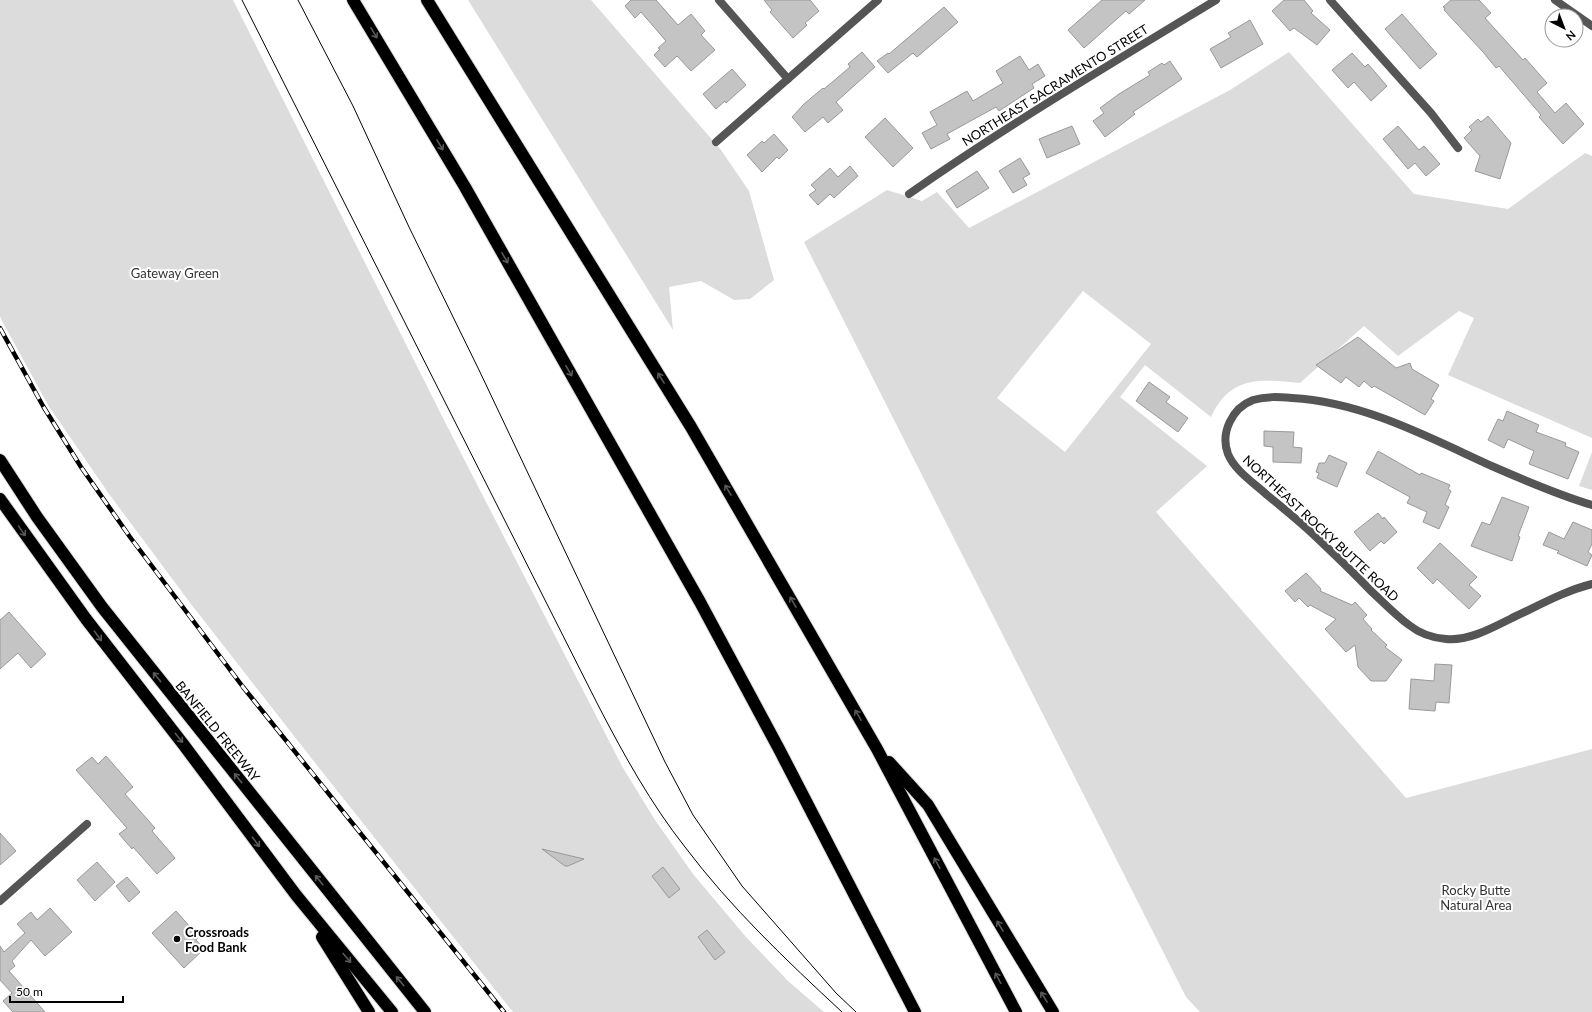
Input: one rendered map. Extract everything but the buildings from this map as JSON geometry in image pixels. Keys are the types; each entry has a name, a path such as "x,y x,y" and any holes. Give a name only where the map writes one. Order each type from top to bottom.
{"highway":[{"path":"353,0 466,187 696,596 779,749 915,1012"},
{"path":"427,0 691,427 877,749 1016,1012"},
{"name":"BANFIELD FREEWAY","path":"0,460 37,517 102,607 425,1012"},
{"path":"0,499 86,620 183,744 296,895 392,1012"},
{"path":"877,749 928,805 1053,1012"},
{"path":"296,895 369,1012"}],"street":[{"path":"719,0 788,78"},
{"path":"716,142 878,0"},
{"name":"NORTHEAST SACRAMENTO STREET","path":"909,194 962,156 1069,88 1216,0"},
{"path":"1330,0 1430,113 1458,148"},
{"path":"1555,0 1592,26"},
{"name":"NORTHEAST ROCKY BUTTE ROAD","path":"1592,505 1524,480 1393,422 1368,413 1324,401 1279,397 1266,397 1254,400 1246,404 1234,414 1227,432 1226,443 1228,453 1232,461 1245,476 1314,535 1395,614 1411,627 1423,633 1446,639 1458,639 1472,636 1555,597 1592,584"},
{"path":"0,901 87,824"}],"green space":[{"name":"Gateway Green","path":"0,0 233,0 447,426 623,768 655,820 693,874 746,937 788,981 824,1012 513,1012 191,604 109,494 48,405 1,319"},
{"path":"468,0 591,0 721,150 749,191 774,280 750,299 734,300 701,281 669,287 673,330"},
{"name":"Rocky Butte Natural Area","path":"1289,52 1414,194 1508,209 1585,153 1592,156 1592,438 1448,375 1474,318 1459,311 1398,356 1364,326 1300,383 1260,381 1237,387 1227,393 1211,417 1145,365 1120,397 1207,466 1156,512 1406,798 1592,749 1592,1012 1200,1012 1186,997 804,242 887,190 922,201 937,192 969,228 1230,90","holes":["1083,291 1151,344 1065,452 997,398"]},
{"path":"1592,452 1592,490 1579,486"}],"tram line":[{"path":"242,0 599,707 639,779 673,831 721,891 760,933 842,1012"},
{"path":"298,0 353,106 409,227 479,370 665,762 693,815 742,886 836,993 856,1012"}],"railway":[{"path":"0,328 43,406 81,467 130,537 243,687 504,1012"}],"place":[{"name":"Crossroads Food Bank","path":"177,939"}]}
